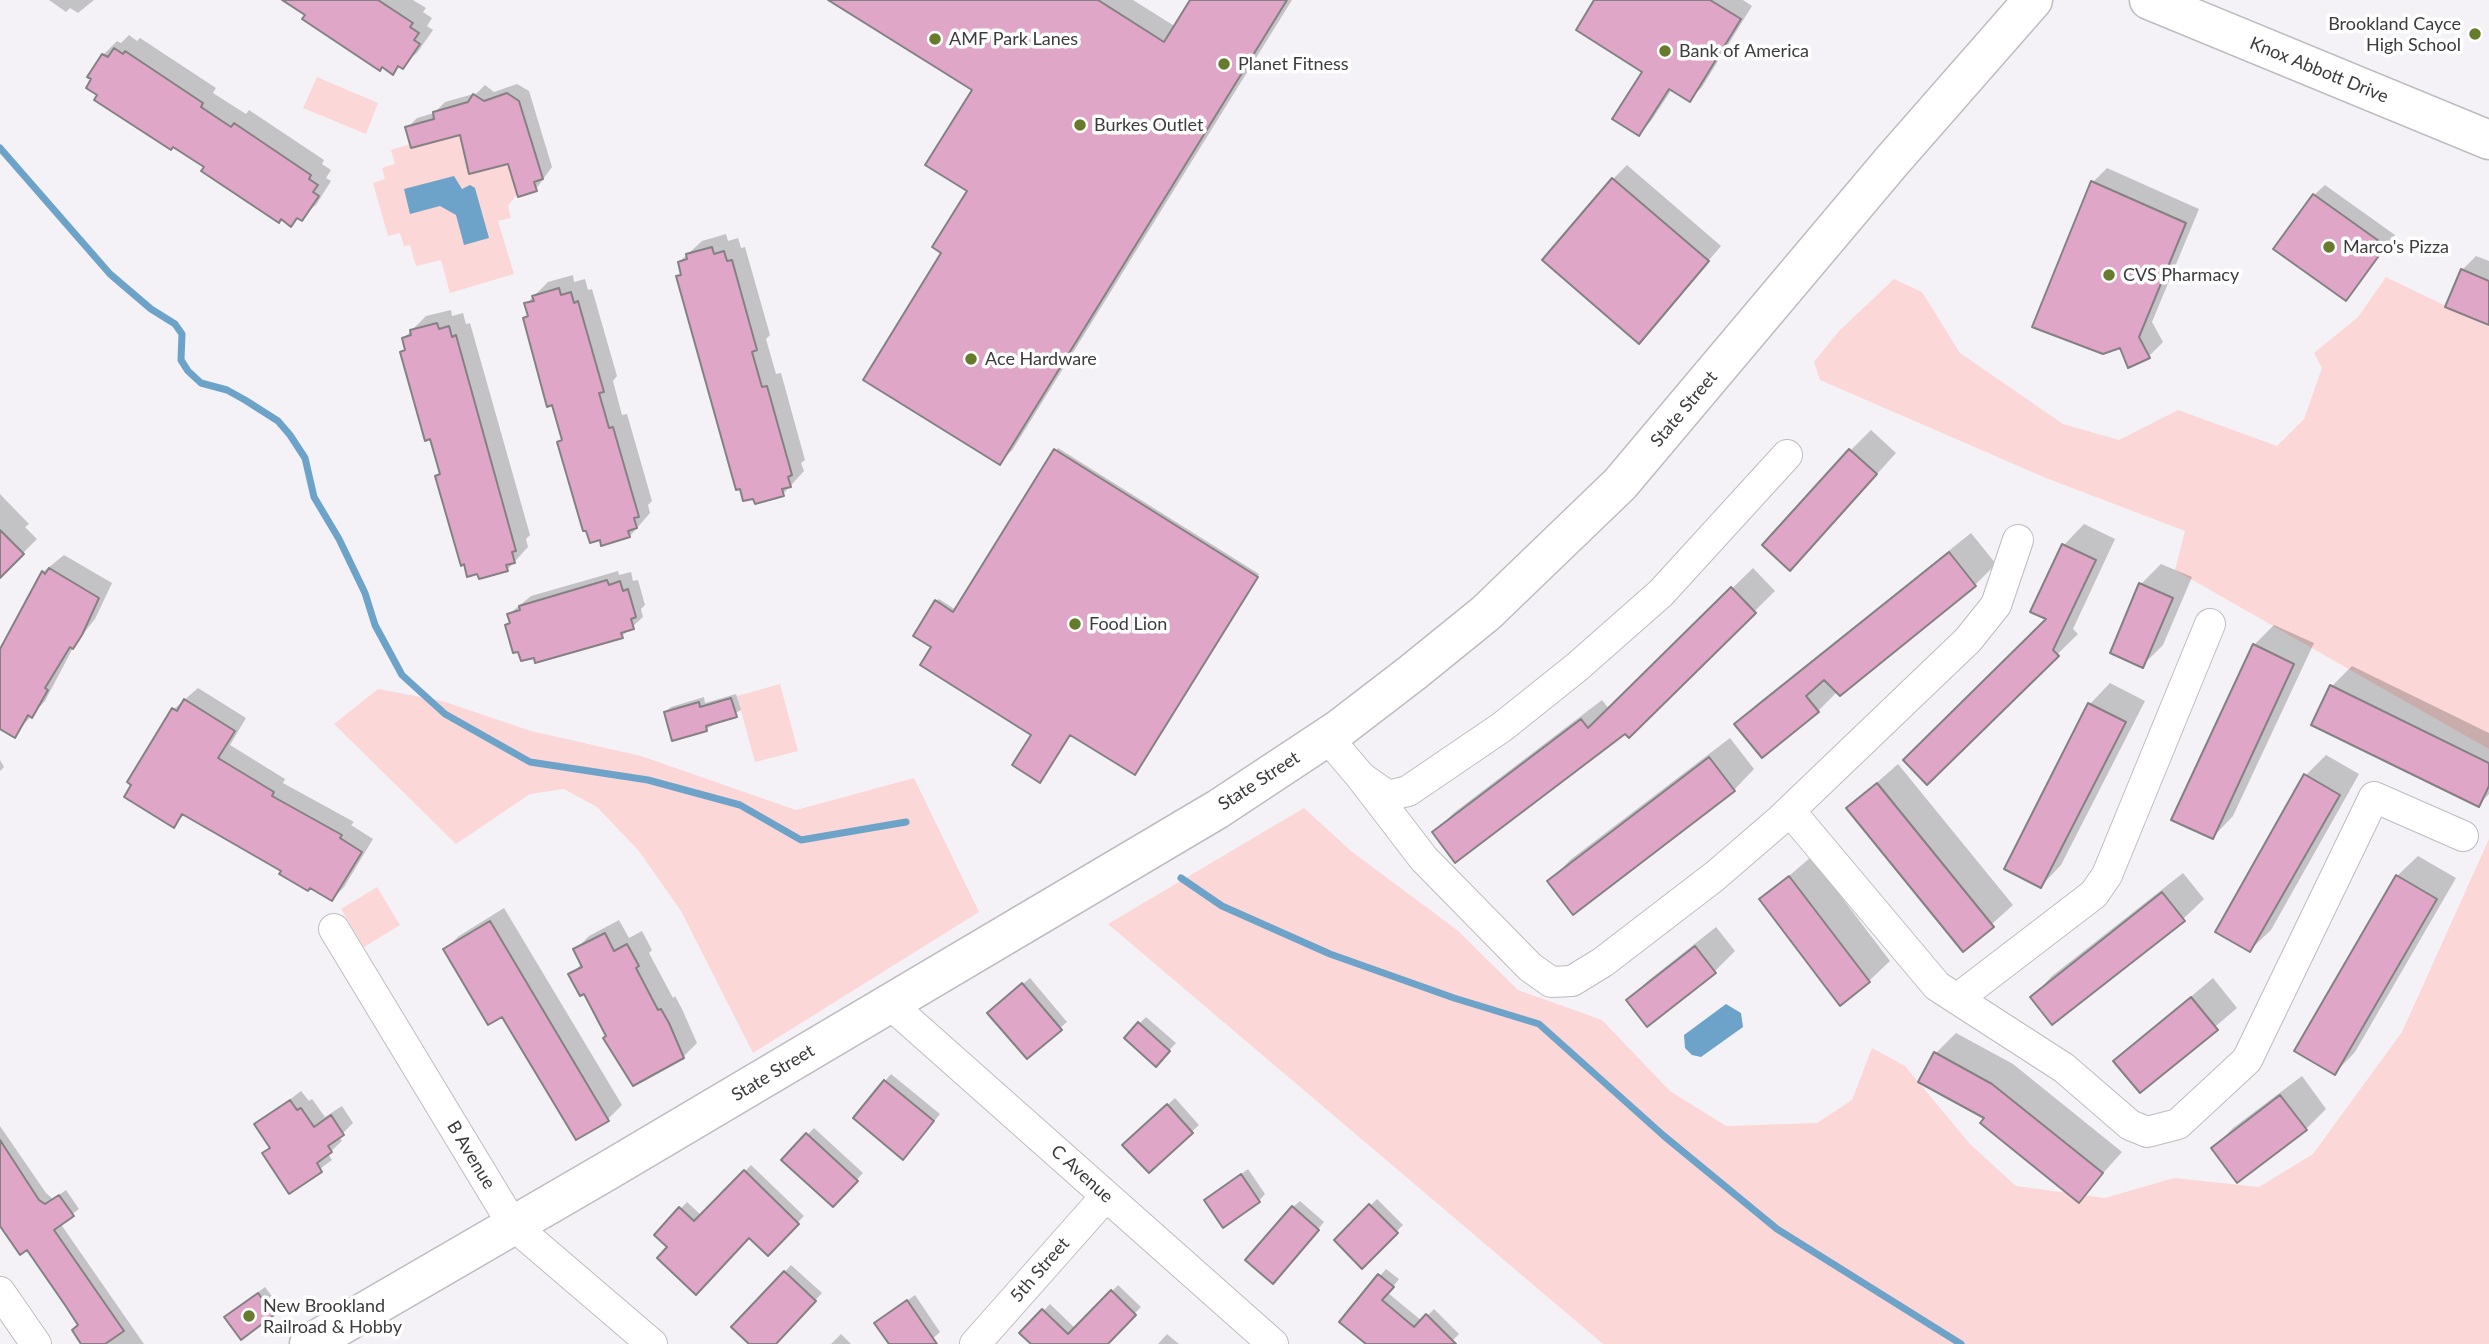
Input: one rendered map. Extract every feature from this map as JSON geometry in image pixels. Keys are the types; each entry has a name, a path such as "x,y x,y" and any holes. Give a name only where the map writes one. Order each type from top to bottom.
{"main road":[{"name":"State Street","path":"309,1344 1218,809 1327,737 1486,614 1595,511 2033,0"},
{"name":"Knox Abbott Drive","path":"2149,0 2489,140"}],"street":[{"path":"1361,777 1388,796 1408,791 1502,727 1577,667 1661,593 1787,454"},
{"path":"1327,737 1424,859 1530,967 1551,982 1572,981 1603,962 1715,876 1790,811 1968,640 1996,605 2018,540"},
{"path":"1957,999 2094,894 2107,875 2210,624"},
{"path":"1790,811 1937,986 2064,1068 2130,1125 2147,1132 2178,1124 2247,1060 2374,797 2463,836"},
{"name":"B Avenue","path":"334,929 513,1224 652,1344"},
{"name":"C Avenue","path":"890,1004 1273,1344"},
{"name":"5th Street","path":"975,1344 1106,1196"},
{"path":"0,1292 36,1344"}],"shaded area":[{"path":"317,77 378,103 366,134 303,108"},
{"path":"491,126 500,138 517,194 508,206 511,218 498,221 514,274 450,293 441,260 416,266 410,245 404,246 400,233 388,236 373,183 385,179 382,168 395,164 391,150 410,144 411,148"},
{"path":"2386,277 2489,327 2489,749 2175,570 2185,531 2046,478 1820,380 1814,362 1839,331 1894,279 1922,292 1960,353 2063,424 2119,440 2178,410 2277,446 2304,419 2322,368 2314,353 2358,317"},
{"path":"780,684 798,751 755,762 737,696"},
{"path":"378,689 442,701 531,731 641,756 796,810 914,778 979,912 753,1053 681,911 638,850 597,807 564,789 530,794 456,844 334,724"},
{"path":"1304,808 1351,851 1457,930 1518,990 1602,1020 1670,1091 1726,1126 1817,1123 1852,1100 1872,1048 1905,1066 1970,1144 2016,1186 2105,1198 2174,1178 2259,1187 2313,1154 2402,1032 2489,839 2489,1344 1603,1344 1108,924"},
{"path":"377,887 400,925 364,947 341,909"}],"water":[{"path":"454,176 462,189 470,185 475,188 489,238 464,245 456,215 440,206 410,214 404,189"},
{"path":"1726,1004 1741,1013 1743,1027 1701,1057 1692,1055 1685,1048 1684,1035"}],"building":[{"path":"282,0 378,0 413,23 410,27 419,33 414,40 420,44 403,69 398,66 393,75 382,67 380,71 302,19 305,15"},
{"path":"828,0 1098,0 1164,42 1190,0 1287,0 1000,465 863,380 941,253 932,247 967,191 925,165 972,90"},
{"name":"Bank of America","path":"1594,0 1710,0 1741,19 1690,102 1669,89 1639,136 1612,119 1642,72 1576,30"},
{"path":"114,48 123,54 125,51 203,103 201,107 231,127 234,123 311,175 309,179 318,185 313,192 319,196 302,221 297,218 291,227 281,219 279,223 201,171 204,167 173,147 171,150 94,100 97,95 86,88 91,79 87,77 102,54 108,57"},
{"path":"507,93 519,101 543,179 534,182 537,191 518,197 508,164 469,174 460,135 411,148 405,127 434,119 433,112 468,102 473,94 484,101"},
{"path":"1612,178 1709,261 1639,344 1542,260"},
{"name":"CVS Pharmacy","path":"2091,181 2186,223 2139,337 2150,358 2128,368 2120,348 2103,354 2032,327"},
{"name":"Marco's Pizza","path":"2313,194 2386,246 2346,301 2273,249"},
{"path":"712,247 714,254 724,251 727,261 732,260 757,350 752,352 762,387 767,386 792,475 788,477 791,487 782,489 784,496 755,504 753,499 743,501 740,489 736,490 676,276 681,275 678,262 687,259 686,254"},
{"path":"2461,269 2489,281 2489,325 2445,307"},
{"path":"559,288 561,295 571,292 574,303 578,301 604,392 599,393 609,428 613,427 639,517 634,518 637,528 628,531 630,537 601,546 600,540 590,543 586,531 583,531 557,442 562,440 552,405 547,407 523,318 528,316 524,303 534,301 532,296"},
{"path":"437,323 439,329 449,326 452,337 456,335 516,551 512,552 515,563 506,565 508,571 479,579 477,574 467,577 464,564 461,566 435,476 440,474 430,439 425,441 400,352 405,350 402,338 411,335 410,330"},
{"name":"Food Lion","path":"1054,449 1258,577 1135,775 1070,735 1040,783 1012,765 1031,735 920,665 931,647 913,636 935,600 953,612"},
{"path":"1849,449 1877,474 1790,571 1762,545"},
{"path":"0,530 24,554 0,578"},
{"path":"2062,544 2096,560 2053,650 2059,656 1927,785 1903,760 2046,619 2030,612"},
{"path":"1949,552 1976,586 1840,696 1824,680 1806,696 1819,712 1762,758 1734,724"},
{"path":"49,568 99,598 82,635 73,649 70,647 45,688 48,690 32,718 28,715 15,738 0,729 0,649 42,571 45,574"},
{"path":"607,580 609,585 620,581 623,591 628,589 636,617 631,619 634,629 621,633 623,638 535,663 534,658 521,661 518,652 513,653 505,625 510,623 507,614 520,610 519,606"},
{"path":"2139,583 2173,598 2143,668 2110,653"},
{"path":"1731,587 1756,613 1629,738 1625,734 1455,863 1432,832 1581,719 1588,728"},
{"path":"2253,644 2294,664 2213,839 2171,820"},
{"path":"2330,685 2489,763 2489,786 2479,807 2311,725"},
{"path":"731,698 737,717 706,726 707,731 672,741 664,712 699,702 700,707"},
{"path":"184,699 235,731 218,758 274,792 272,796 342,835 340,838 362,852 332,901 310,888 308,891 279,874 281,871 182,814 174,828 124,797 131,785 127,782 172,708 177,711"},
{"path":"2088,703 2126,722 2041,888 2004,869"},
{"path":"1709,757 1735,791 1573,915 1547,881"},
{"path":"2304,774 2340,795 2250,952 2215,932"},
{"path":"1877,783 1994,927 1963,952 1846,808"},
{"path":"2396,875 2437,899 2335,1075 2294,1051"},
{"path":"1789,876 1870,982 1840,1006 1759,899"},
{"path":"2162,892 2185,921 2052,1025 2030,997"},
{"path":"490,921 609,1121 576,1140 502,1017 488,1025 443,949"},
{"path":"605,933 614,951 627,944 639,966 636,968 658,1010 661,1009 669,1023 684,1058 633,1086 603,1038 606,1036 584,994 580,996 568,974 582,967 573,949"},
{"path":"1695,946 1716,973 1647,1027 1626,1000"},
{"path":"1022,983 1062,1030 1027,1059 987,1013"},
{"path":"2191,997 2218,1030 2140,1093 2113,1061"},
{"path":"1138,1022 1170,1051 1156,1067 1124,1038"},
{"path":"1934,1052 1992,1084 2103,1173 2079,1203 1980,1123 1984,1118 1918,1082"},
{"path":"884,1080 934,1121 903,1160 853,1118"},
{"path":"2280,1095 2307,1130 2237,1183 2211,1148"},
{"path":"290,1100 297,1110 301,1108 314,1127 331,1115 344,1135 328,1146 332,1152 317,1163 322,1172 289,1194 262,1153 270,1148 254,1124"},
{"path":"1167,1104 1193,1133 1149,1173 1122,1145"},
{"path":"806,1133 858,1181 833,1207 781,1160"},
{"path":"0,1140 39,1200 45,1204 59,1195 74,1216 54,1230 124,1331 105,1344 81,1344 72,1330 78,1325 65,1305 27,1250 20,1255 0,1226"},
{"path":"744,1170 799,1224 768,1256 749,1238 696,1295 657,1258 667,1247 654,1235 679,1207 694,1221"},
{"path":"1241,1174 1260,1202 1223,1228 1204,1200"},
{"path":"1369,1204 1398,1233 1362,1269 1334,1240"},
{"path":"1292,1206 1319,1230 1273,1284 1245,1260"},
{"path":"784,1271 816,1301 776,1344 749,1344 731,1327"},
{"path":"1378,1274 1394,1287 1382,1300 1414,1327 1426,1314 1456,1344 1366,1344 1339,1322"},
{"path":"1111,1290 1136,1315 1108,1344 1031,1344 1019,1333 1042,1309 1068,1334"},
{"name":"New Brookland Railroad & Hobby","path":"258,1293 274,1315 241,1340 224,1317"},
{"path":"907,1300 937,1344 889,1344 874,1323"}],"waterway":[{"path":"0,148 110,274 151,309 175,324 182,334 181,360 188,371 201,383 227,390 245,400 278,421 290,435 305,458 314,497 339,539 365,593 375,625 402,675 445,714 530,762 648,780 740,805 801,840 906,822"},
{"path":"1181,878 1222,906 1330,954 1454,998 1539,1024 1664,1136 1777,1229 1961,1344"}],"place":[{"name":"Brookland Cayce High School","path":"2475,34"},
{"name":"AMF Park Lanes","path":"935,39"},
{"name":"Bank of America","path":"1665,51"},
{"name":"Planet Fitness","path":"1224,64"},
{"name":"Burkes Outlet","path":"1080,125"},
{"name":"Marco's Pizza","path":"2329,247"},
{"name":"CVS Pharmacy","path":"2109,275"},
{"name":"Ace Hardware","path":"971,359"},
{"name":"Food Lion","path":"1075,624"},
{"name":"New Brookland Railroad & Hobby","path":"249,1316"}]}
